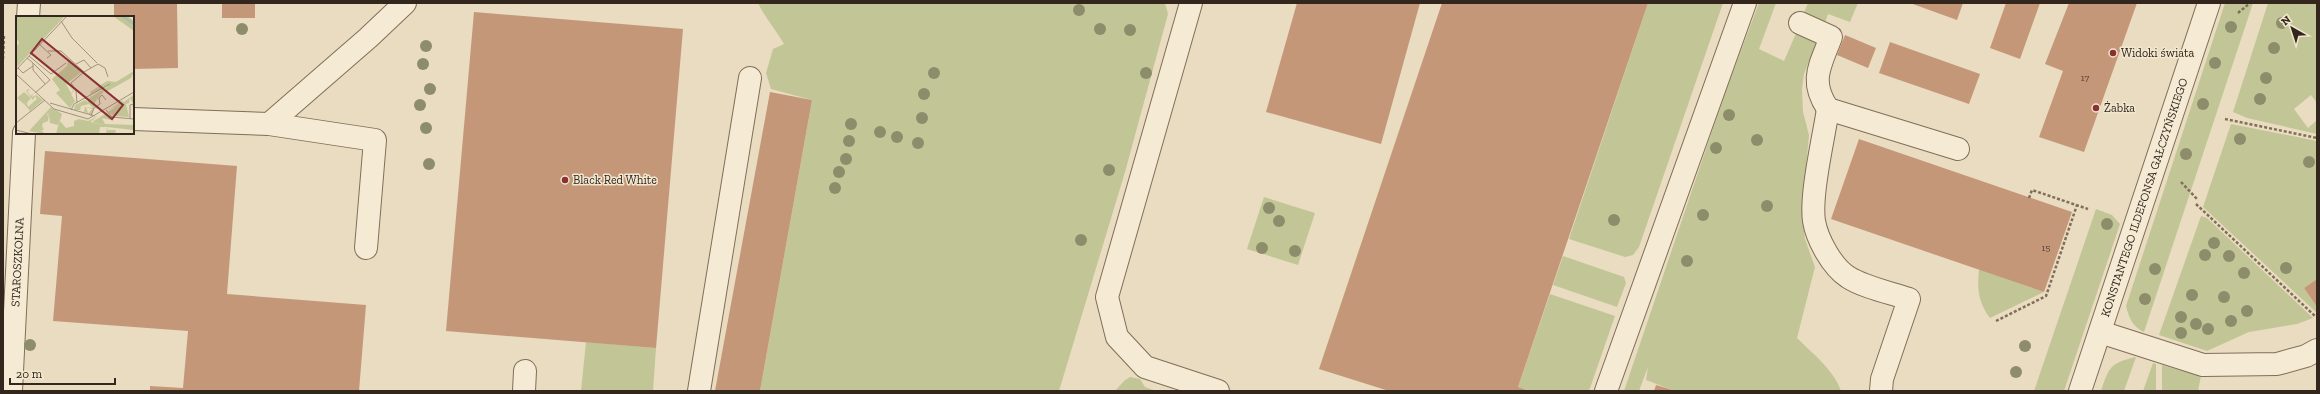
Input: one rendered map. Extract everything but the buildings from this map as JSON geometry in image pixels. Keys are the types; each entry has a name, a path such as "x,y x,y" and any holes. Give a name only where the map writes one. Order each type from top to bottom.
{"street":[{"path":"28,16 29,3"},
{"path":"269,124 368,38 405,3"},
{"path":"1191,3 1107,298 1117,337 1145,367 1218,391"},
{"path":"1606,391 1745,3"},
{"name":"KONSTANTEGO ILDEFONSA GAŁCZYŃSKIEGO","path":"2080,391 2209,3"},
{"path":"1800,23 1831,37 1816,80 1817,88 1828,109 1816,193 1814,220 1819,235 1833,262 1845,276 1909,299 1882,379 1881,391"},
{"path":"699,391 750,78"},
{"path":"1828,109 1958,149"},
{"path":"134,119 269,124 375,140 366,248"},
{"name":"STAROSZKOLNA","path":"11,391 24,134"},
{"path":"2100,332 2202,365 2277,364 2306,356 2317,350"}],"path":[{"path":"2225,119 2317,138"},
{"path":"2176,177 2197,200"},
{"path":"2029,198 2032,190 2088,209"},
{"path":"2196,204 2316,317"},
{"path":"1996,321 2046,296 2077,205"}],"green space":[{"path":"758,3 1165,3 1168,14 1125,172 1059,391 760,391 812,100 771,89 766,73 773,49 784,44"},
{"path":"1648,3 1723,3 1639,247 1633,255 1625,257 1569,239"},
{"path":"1759,3 1776,3 1759,49 1784,61 1797,31 1817,41 1804,74 1802,89 1803,112 1809,135 1802,214 1805,239 1815,267 1797,338 1828,369 1838,383 1841,391 1675,391 1646,380 1648,367 1639,391 1624,391 1726,90"},
{"path":"1808,3 1858,3 1850,22 1828,14 1824,26 1803,15"},
{"path":"2225,3 2253,3 2144,332 2137,328 2132,322 2126,306"},
{"path":"2268,3 2317,3 2317,103 2311,95 2294,109 2308,128 2317,120 2317,134 2247,118 2233,112"},
{"path":"2231,124 2317,141 2317,279 2304,288 2317,307 2317,313 2203,207"},
{"path":"1264,197 1315,213 1298,265 1247,249"},
{"path":"2096,209 2112,215 2120,224 2064,391 2034,391"},
{"path":"2201,216 2207,218 2313,318 2297,324 2249,332 2207,351 2159,335"},
{"path":"1563,256 1624,277 1626,283 1617,307 1553,285"},
{"path":"1979,269 2044,292 1990,318 1979,295"},
{"path":"1550,294 1615,316 1589,391 1531,391 1518,387"},
{"path":"586,342 656,348 653,391 581,391"},
{"path":"2136,357 2124,391 2101,391 2106,376 2112,367 2121,361"},
{"path":"2153,363 2156,364 2156,391 2143,391"},
{"path":"2162,365 2201,376 2198,391 2162,391"},
{"path":"1130,377 1140,379 1145,387 1156,391 1115,391"}],"place":[{"name":"Widoki świata","path":"2113,53"},
{"name":"Żabka","path":"2096,108"},
{"name":"Black Red White","path":"565,180"}]}
